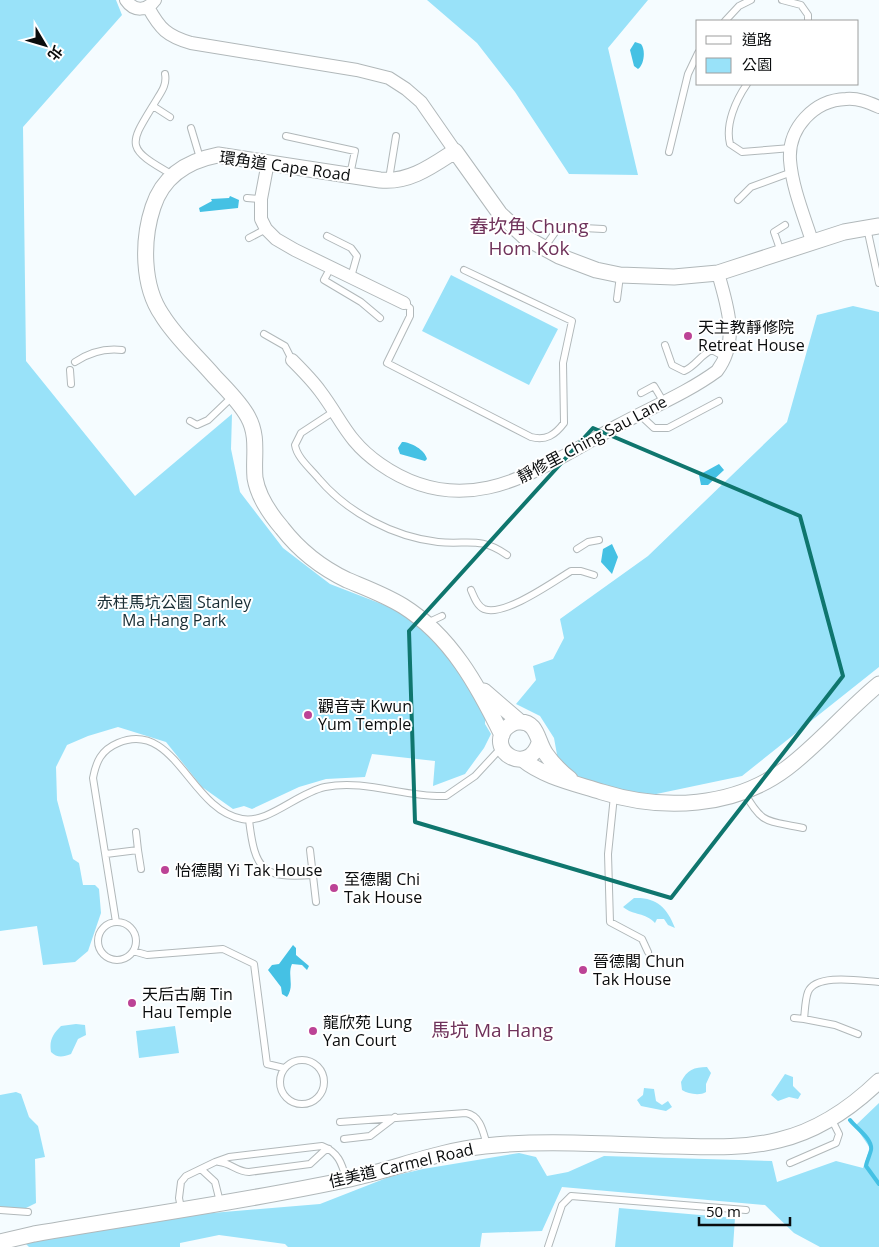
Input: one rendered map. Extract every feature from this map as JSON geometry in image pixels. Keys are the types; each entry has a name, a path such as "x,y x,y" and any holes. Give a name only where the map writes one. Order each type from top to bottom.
{"street":[{"path":"126,0 137,9 152,4 158,26 165,32 191,43 357,70 389,78 406,88 421,102 500,214 543,249 596,270 620,275 674,277 718,273 812,242 873,226"},
{"path":"812,242 792,172 791,148 803,120 827,103 846,98 856,99 879,107"},
{"name":"環角道 Cape Road","path":"454,151 421,172 388,181 218,155 200,158 186,165 173,175 157,196 149,226 147,259 153,297 169,326 245,412 252,426 255,440 255,477 259,492 282,529 300,548 324,567 403,606 443,640 478,687 509,749 536,770 614,796 654,803 677,803 714,800 744,792 787,768 879,684"},
{"path":"268,162 261,199 261,219 266,229 276,239 295,250 404,302"},
{"name":"靜修里 Ching Sau Lane","path":"292,360 321,391 352,439 387,469 426,485 465,491 493,488 516,481 716,370 725,357 730,338 730,319 718,273"},
{"name":"環角道 Cape Road","path":"478,687 520,722 532,726 538,736 539,743 554,764 576,782"},
{"path":"520,722 508,725 509,749 533,754 539,743"},
{"name":"佳美道 Carmel Road","path":"0,1242 34,1234 346,1180 485,1139 531,1143 710,1147 748,1146 794,1136 832,1118 854,1103 879,1080"}],"lane":[{"path":"725,20 740,6 751,0"},
{"path":"782,0 801,5 808,15 808,20"},
{"path":"669,152 688,74 696,58"},
{"path":"165,74 165,84 136,134 136,148 147,160 173,175"},
{"path":"747,85 733,112 728,137 730,144 742,152 791,148"},
{"path":"153,106 170,117"},
{"path":"191,128 200,158"},
{"path":"286,136 355,151 350,175"},
{"path":"388,181 396,136"},
{"path":"738,200 751,187 792,172"},
{"path":"247,198 261,199"},
{"path":"781,252 774,232 785,225"},
{"path":"543,249 556,231 564,226 603,229"},
{"path":"873,226 879,283"},
{"path":"249,238 266,229"},
{"path":"327,236 351,248 357,256 351,277"},
{"path":"331,267 324,280 361,302 380,318"},
{"path":"404,302 410,308 410,316 387,363 531,437 539,439 550,437 564,423 562,363 572,321 464,270"},
{"path":"617,299 620,275"},
{"path":"264,334 284,346 292,360"},
{"path":"665,345 672,365 684,371 694,367 706,352 712,350 725,357"},
{"path":"75,362 84,356 100,350 122,350"},
{"path":"70,370 71,384"},
{"path":"641,393 654,386 663,401"},
{"path":"190,421 197,425 208,420 233,397"},
{"path":"639,414 654,428 668,428 719,401"},
{"path":"333,412 300,433 295,445 299,456 337,498 374,521 410,536 438,542 489,543 507,555"},
{"path":"577,549 588,542 599,540"},
{"path":"471,590 478,604 483,608 494,610 509,606 571,571 581,571 594,575"},
{"path":"426,624 442,616"},
{"path":"116,922 93,778 96,764 101,755 112,746 124,741 144,740 159,746 170,754 215,808 230,816 249,820 271,814 306,793 332,786 361,786 446,796 475,776 490,761 509,749"},
{"path":"490,761 509,749"},
{"path":"744,792 762,818 803,828"},
{"path":"614,796 608,854 610,922 642,939 648,952"},
{"path":"249,820 255,853 269,872 284,878 313,876"},
{"path":"136,832 142,869"},
{"path":"106,854 138,850"},
{"path":"310,850 316,902"},
{"path":"116,922 122,922 133,930 136,940 133,951 128,956 117,959 108,957 99,945 100,932 107,924 116,922"},
{"path":"133,951 147,955 223,950 254,964 267,1064 284,1068 295,1060 302,1059 315,1063 320,1068 324,1081 320,1094 309,1103 295,1103 289,1100 284,1095 280,1082 284,1068"},
{"path":"804,1019 808,992 820,981 879,982"},
{"path":"794,1018 835,1025 858,1034"},
{"path":"340,1122 396,1116 474,1115 479,1120 485,1139"},
{"path":"344,1139 370,1136 396,1116"},
{"path":"790,1163 836,1143 839,1134 832,1118"},
{"path":"181,1208 179,1198 181,1182 186,1176 229,1157 322,1146 330,1149 340,1161 346,1180"},
{"path":"215,1162 228,1163 238,1170 249,1172 310,1164 324,1151 330,1149"},
{"path":"202,1170 215,1182 220,1202"},
{"path":"548,1247 562,1204 571,1196 746,1210"},
{"path":"0,1210 28,1212"}],"highlighted area":[{"path":"593,428 800,516 843,676 671,898 415,822 409,631"}],"green space":[{"name":"赤柱馬坑公園 Stanley Ma Hang Park","path":"0,0 116,0 122,15 23,127 26,361 135,496 232,414 231,449 240,492 283,548 330,584 405,613 456,663 485,711 485,724 491,734 484,748 465,774 433,786 435,761 372,754 365,777 326,779 299,787 252,809 244,806 233,809 202,787 166,742 118,727 67,745 56,767 57,800 73,859 79,863 83,885 95,885 99,889 101,913 88,951 75,962 43,965 37,926 0,931"},
{"path":"427,0 648,0 608,48 638,175 569,174 515,92 477,43"},
{"path":"451,275 558,329 529,385 422,331"},
{"path":"853,306 879,312 879,667 742,776 642,797 570,776 558,760 554,738 540,716 516,704 536,680 533,666 553,659 564,638 560,619 648,556 787,422 817,315"},
{"path":"634,898 649,899 660,905 668,914 675,928 668,925 664,919 657,919 655,923 647,917 631,912 623,907"},
{"path":"85,1025 86,1035 78,1039 71,1054 60,1056 53,1054 51,1052 51,1044 56,1032 61,1026"},
{"path":"175,1026 179,1053 139,1058 136,1031"},
{"path":"707,1067 711,1073 706,1084 706,1092 694,1094 682,1090 681,1082 688,1072"},
{"path":"785,1074 793,1077 793,1086 801,1094 798,1099 789,1097 778,1101 771,1095"},
{"path":"644,1088 654,1089 656,1101 662,1105 668,1101 672,1107 666,1111 641,1106 637,1100 643,1095"},
{"path":"16,1092 21,1094 29,1117 38,1126 45,1157 35,1159 36,1203 24,1209 0,1208 0,1095"},
{"path":"879,1103 879,1247 820,1247 794,1233 765,1205 562,1187 542,1231 482,1233 480,1247 288,1247 285,1244 219,1235 180,1243 180,1247 29,1247 23,1241 177,1216 320,1204 389,1177 423,1169 519,1153 536,1157 547,1176 568,1172 604,1156 772,1161 777,1182 836,1161 863,1168 870,1148 855,1126"},
{"path":"619,1208 735,1218 733,1247 615,1247"}],"shaded area":[{"path":"635,42 641,44 644,53 643,61 638,69 634,66 630,50"},
{"path":"230,196 239,200 238,208 200,212 199,208 212,201 211,199 229,198"},
{"path":"402,442 417,447 424,453 427,459 425,461 400,454 398,448"},
{"path":"719,464 724,470 708,485 701,485 699,475"},
{"path":"612,544 618,557 612,574 601,562 603,549"},
{"path":"293,945 296,948 296,955 309,966 307,970 302,965 292,964 290,972 291,985 287,997 282,994 281,987 268,970 272,965 279,964"}],"waterway":[{"path":"850,1120 864,1134 871,1146 866,1166 879,1184"}],"place":[{"name":"天主教靜修院 Retreat House","path":"688,336"},
{"name":"觀音寺 Kwun Yum Temple","path":"308,715"},
{"name":"怡德閣 Yi Tak House","path":"165,870"},
{"name":"至德閣 Chi Tak House","path":"334,888"},
{"name":"晉德閣 Chun Tak House","path":"583,970"},
{"name":"天后古廟 Tin Hau Temple","path":"132,1003"},
{"name":"龍欣苑 Lung Yan Court","path":"313,1031"}],"district":[{"name":"舂坎角 Chung Hom Kok","path":"529,237"},
{"name":"馬坑 Ma Hang","path":"492,1030"}]}
